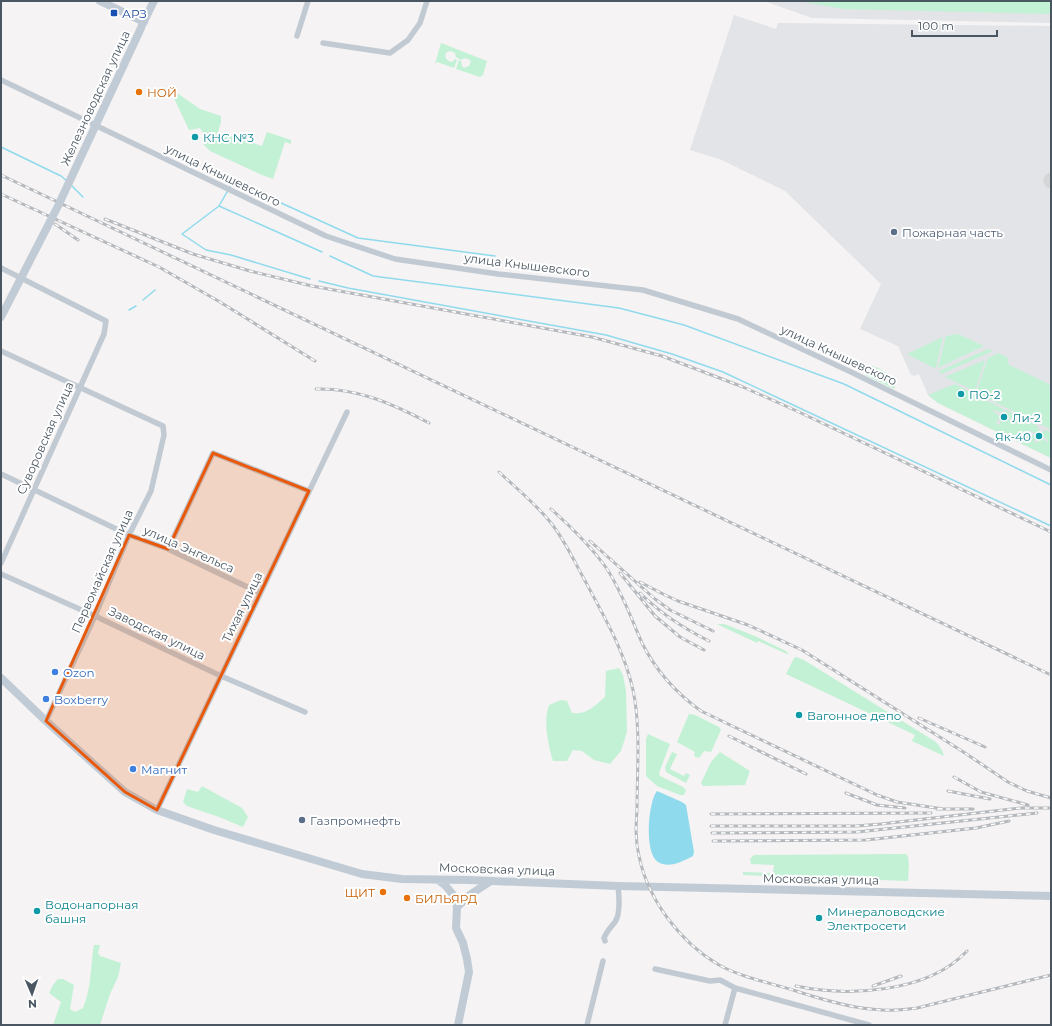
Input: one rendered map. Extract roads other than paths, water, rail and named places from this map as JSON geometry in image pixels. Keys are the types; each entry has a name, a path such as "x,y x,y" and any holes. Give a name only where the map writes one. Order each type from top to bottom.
{"street":[{"path":"100,1 143,25"},
{"name":"Железноводская улица","path":"1,317 58,206 154,1"},
{"path":"297,36 308,1"},
{"path":"323,43 390,53 408,40 420,23 427,1"},
{"name":"улица Кнышевского","path":"1,80 320,233 395,259 498,274 643,290 738,319 851,372 1051,470"},
{"name":"Суворовская улица","path":"1,268 106,321 104,334 1,563"},
{"path":"1,351 80,388"},
{"name":"Первомайская улица","path":"46,721 95,616 129,535 151,491 164,435 163,426 80,388"},
{"name":"Тихая улица","path":"157,810 347,412"},
{"path":"168,550 213,453 309,491"},
{"name":"улица Энгельса","path":"1,474 129,535 168,550 260,593"},
{"name":"Заводская улица","path":"1,574 95,616 221,676 304,712"},
{"name":"Московская улица","path":"1,678 124,792 157,810 214,830 362,874 402,879 618,886 1051,896"},
{"path":"437,879 445,885 454,896 457,907 456,928 463,943 469,972 458,1025"},
{"path":"469,880 472,890 470,894"},
{"path":"457,907 470,894 491,881"},
{"path":"605,941 604,938 606,933 616,920 619,903 618,886"},
{"path":"587,1025 603,961"},
{"path":"655,969 710,981 720,980 736,988 869,1025"},
{"path":"725,1025 736,988"}],"water":[{"path":"657,791 686,805 694,852 693,856 676,864 667,865 658,862 651,849 649,827 651,805"}],"waterway":[{"path":"1,147 61,176 67,181"},
{"path":"71,185 83,197"},
{"path":"310,279 231,255 206,250 182,234 219,206 231,185 257,192 358,238 495,256"},
{"path":"219,206 322,252"},
{"path":"330,256 373,276 619,308 684,325 844,384 1051,485"},
{"path":"319,281 348,288 606,335 672,354 723,372 1051,526"},
{"path":"143,300 155,290"},
{"path":"129,310 136,306"}],"railway":[{"path":"1,175 1051,675"},
{"path":"1,194 159,267 220,302 315,361"},
{"path":"105,219 193,254 250,271 312,286 592,337 662,356 743,387 799,412 1051,532"},
{"path":"55,224 78,240"},
{"path":"316,389 346,391 375,398 429,423"},
{"path":"499,472 539,509 556,529 605,618 624,660 633,690 637,719 638,749 636,832 639,856 643,872 658,904 679,932 691,944 705,956 728,970 826,1000 871,1009 901,1010 917,1008 1051,975"},
{"path":"551,509 580,537 607,569 622,596 642,643 660,672 683,697 701,711 877,795 897,802 943,809"},
{"path":"590,541 655,599 670,610 713,631"},
{"path":"620,573 655,616 680,637 704,650"},
{"path":"640,582 678,601 748,625 802,650 965,753 1008,782 1027,791 1051,798"},
{"path":"640,593 656,608 673,620 709,641"},
{"path":"919,718 985,747"},
{"path":"729,736 806,774"},
{"path":"954,777 981,792 1028,805"},
{"path":"948,791 990,799"},
{"path":"846,793 877,805 905,808"},
{"path":"711,826 856,826 1021,808 1051,808"},
{"path":"937,809 973,809"},
{"path":"711,814 931,813"},
{"path":"712,833 857,832 1037,813"},
{"path":"713,841 866,840 976,828 1009,821"},
{"path":"796,986 839,991 863,991 886,988 931,976 951,965 967,951"},
{"path":"873,986 901,976"}],"place":[{"name":"АРЗ","path":"114,13"},
{"name":"НОЙ","path":"139,92"},
{"name":"КНС №3","path":"195,137"},
{"name":"Пожарная часть","path":"894,232"},
{"name":"ПО-2","path":"961,394"},
{"name":"Ли-2","path":"1004,417"},
{"name":"Як-40","path":"1039,436"},
{"name":"Ozon","path":"55,672"},
{"name":"Boxberry","path":"46,699"},
{"name":"Вагонное депо","path":"799,715"},
{"name":"Магнит","path":"133,769"},
{"name":"Газпромнефть","path":"302,820"},
{"name":"ЩИТ","path":"383,892"},
{"name":"БИЛЬЯРД","path":"407,898"},
{"name":"Водонапорная башня","path":"37,911"},
{"name":"Минераловодские Электросети","path":"819,918"}]}
